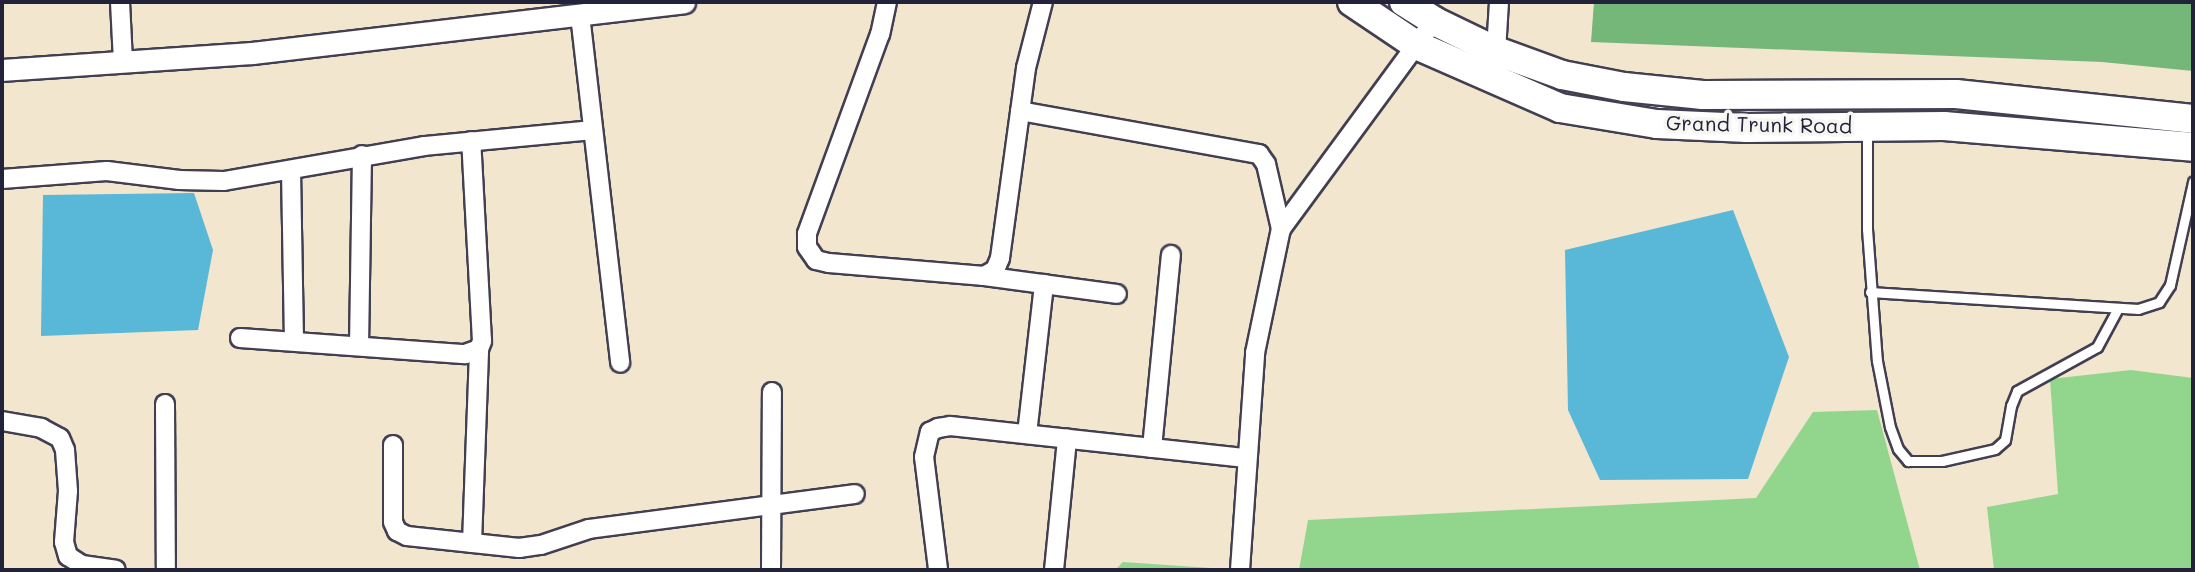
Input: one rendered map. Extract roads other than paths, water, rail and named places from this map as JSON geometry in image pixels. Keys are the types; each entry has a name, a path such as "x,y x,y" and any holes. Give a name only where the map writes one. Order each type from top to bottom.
{"highway":[{"name":"Grand Trunk Road","path":"1352,2 1416,45 1560,108 1657,124 1747,128 1867,125 1996,130 2193,147"},
{"name":"Grand Trunk Road","path":"1404,2 1434,22 1496,51 1562,75 1624,87 1690,94 1956,94 2193,119"}],"street":[{"path":"120,2 123,62"},
{"path":"2,71 252,53 684,2"},
{"path":"887,2 880,34 807,234 807,247 816,260 984,276 1117,294"},
{"path":"984,276 995,270 1000,258 1026,68 1043,2"},
{"path":"1496,51 1499,2"},
{"path":"580,15 620,363"},
{"path":"1240,570 1255,353 1281,229 1434,22"},
{"path":"1020,111 1259,154 1266,164 1281,229"},
{"path":"2,179 107,171 178,180 224,181 362,155 471,141 593,130"},
{"path":"471,141 482,341 472,543"},
{"path":"359,346 362,155"},
{"path":"291,170 294,341"},
{"path":"1152,447 1171,256"},
{"path":"1027,434 1044,284"},
{"path":"240,338 465,354 480,349"},
{"path":"771,570 772,391"},
{"path":"165,404 166,570"},
{"path":"2,421 41,428 60,438 65,450 68,491 64,542 68,556 82,565 116,570"},
{"path":"938,569 924,457 930,432 950,426 1246,458"},
{"path":"1054,570 1067,439"},
{"path":"393,445 393,522 397,531 407,536 472,543 530,547 589,528 855,494"}],"lane":[{"path":"1867,125 1870,292 1877,360 1898,449 1908,461 1924,462 1995,449 2005,440 2011,405 2017,391 2098,347 2118,308"},
{"path":"1870,292 2138,309 2159,302 2170,285 2193,182"}],"water":[{"path":"194,193 213,250 198,330 41,336 43,195"},
{"path":"1733,210 1789,357 1748,479 1600,480 1568,410 1565,250"}]}
